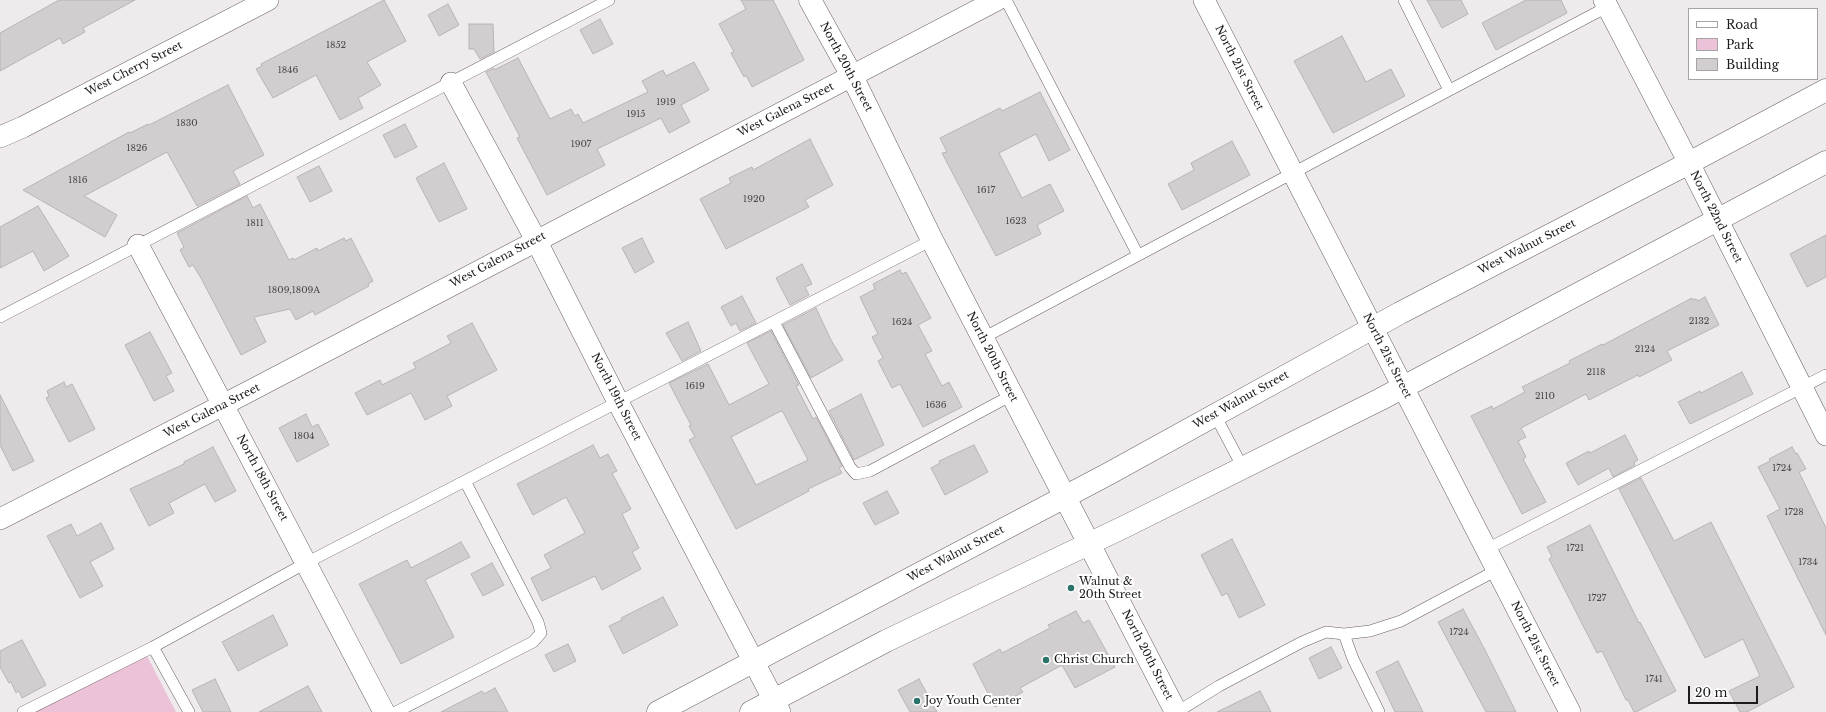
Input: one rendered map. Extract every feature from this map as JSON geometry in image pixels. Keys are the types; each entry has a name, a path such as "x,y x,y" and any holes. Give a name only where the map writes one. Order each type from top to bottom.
{"main road":[{"name":"North 20th Street","path":"810,0 852,76 932,240 1064,497 1177,712"},
{"name":"West Walnut Street","path":"658,712 1064,497 1372,328 1826,90"},
{"path":"750,712 777,706 886,641 1089,544 1403,387 1826,162"}],"street":[{"name":"West Cherry Street","path":"0,137 37,120 268,0"},
{"name":"West Galena Street","path":"0,519 223,405 996,0"},
{"name":"North 21st Street","path":"1204,0 1570,712"},
{"name":"North 22nd Street","path":"1606,4 1689,163 1826,435"},
{"name":"North 19th Street","path":"451,83 536,240 618,402 777,706"},
{"name":"North 18th Street","path":"138,246 384,712"}],"lane":[{"path":"0,317 609,0"},
{"path":"1006,0 1138,255"},
{"path":"1404,0 1449,90"},
{"path":"983,338 1449,90 1606,4"},
{"path":"23,712 153,647 306,563 932,240"},
{"path":"774,322 850,467 856,474 870,471 1012,395"},
{"path":"1486,549 1826,375"},
{"path":"1215,415 1243,468"},
{"path":"396,712 533,642 541,633 538,622 465,482"},
{"path":"1177,712 1219,686 1302,642 1326,632 1344,634 1370,630 1401,621 1497,570"},
{"path":"1344,634 1353,659 1380,712"},
{"path":"153,647 189,712"}],"green space":[{"path":"146,654 176,712 35,712"}],"building":[{"path":"59,0 135,0 83,28 85,32 63,44 60,38 0,71 0,33"},
{"path":"384,0 406,41 367,62 381,85 358,98 363,108 340,120 316,75 273,98 256,69 262,66 261,64"},
{"path":"741,0 773,0 804,60 752,87 746,75 744,77 731,53 734,52 719,24 746,9"},
{"path":"1427,0 1461,0 1468,14 1442,28"},
{"path":"1526,0 1561,0 1567,13 1496,50 1482,23"},
{"path":"448,4 459,25 439,36 428,15"},
{"path":"600,19 613,44 593,54 580,30"},
{"path":"469,24 493,24 494,52 480,59 474,49 469,49"},
{"path":"1342,36 1366,82 1391,69 1405,96 1333,133 1294,61"},
{"path":"518,58 550,119 571,109 575,116 578,114 583,123 648,92 642,81 663,70 666,76 694,62 709,90 681,105 690,122 669,133 661,118 597,149 605,165 547,195 517,138 520,137 486,72 494,68 494,70"},
{"path":"228,85 264,155 233,171 240,184 197,206 167,152 84,196 117,215 105,237 23,190 129,132 130,133 148,124 149,125"},
{"path":"1040,92 1070,150 1049,161 1036,134 999,153 1022,198 1050,184 1064,211 1037,225 1041,234 996,256 942,153 947,152 940,138 1000,108 1002,111"},
{"path":"405,124 417,147 395,158 383,135"},
{"path":"810,139 833,185 805,200 809,207 726,249 700,199 731,183 729,178 752,167 753,170"},
{"path":"1232,141 1250,175 1182,210 1168,184 1194,170 1191,163"},
{"path":"444,163 467,209 439,222 416,178"},
{"path":"319,166 332,191 310,202 297,177"},
{"path":"247,196 253,208 260,204 289,260 293,258 294,260 317,248 318,251 344,238 346,241 351,238 373,281 368,284 369,286 315,315 313,311 296,320 290,309 254,317 266,342 241,355 201,278 193,265 189,267 180,250 184,247 177,233"},
{"path":"38,206 69,256 44,271 33,251 0,268 0,227"},
{"path":"1826,235 1826,277 1807,287 1790,254"},
{"path":"642,238 654,262 635,273 622,248"},
{"path":"802,264 812,284 805,287 809,295 790,305 776,278"},
{"path":"900,270 902,274 906,272 931,318 918,325 932,351 925,354 942,386 949,382 962,407 923,427 900,384 892,388 878,361 883,358 872,337 878,334 860,297 875,289 873,284"},
{"path":"742,296 756,323 740,331 736,323 731,326 721,307"},
{"path":"1705,297 1719,325 1667,351 1672,360 1639,377 1638,375 1589,400 1586,394 1521,428 1526,437 1518,441 1526,457 1523,459 1546,502 1522,514 1471,416 1492,406 1493,409 1525,392 1522,387 1570,363 1569,361 1602,344 1603,345 1692,298 1693,300 1696,299 1698,301"},
{"path":"816,308 831,340 843,360 811,378 783,325"},
{"path":"688,322 701,351 682,361 666,333"},
{"path":"472,323 497,370 447,396 452,406 425,420 411,393 367,415 355,393 380,380 382,385 416,368 413,363 451,343 447,336"},
{"path":"771,331 799,385 796,386 813,419 816,417 842,466 839,468 842,473 808,489 809,491 736,529 689,440 695,437 689,426 691,425 669,383 708,364 729,405 769,384 747,343","holes":["781,411 783,412 808,460 756,485 731,437"]},
{"path":"150,332 172,373 166,376 174,391 154,401 125,345"},
{"path":"1742,372 1753,394 1690,424 1678,402 1700,391 1701,393"},
{"path":"64,382 66,387 72,384 95,429 69,442 46,398 49,396 47,391"},
{"path":"861,394 884,445 854,460 829,411"},
{"path":"0,395 34,461 13,471 0,445"},
{"path":"306,414 312,427 318,424 329,445 297,462 279,428"},
{"path":"1625,435 1638,460 1634,462 1635,465 1613,477 1609,468 1578,485 1566,463 1589,451 1590,453"},
{"path":"593,445 600,458 608,454 617,471 612,473 631,509 622,514 639,548 632,552 641,569 602,590 595,576 542,601 531,578 551,568 544,555 585,533 566,497 533,515 517,484"},
{"path":"974,445 988,472 945,495 931,468 940,463 939,461"},
{"path":"213,447 236,491 215,502 205,484 169,503 174,513 149,526 130,489 184,464 184,462"},
{"path":"1792,447 1806,469 1799,472 1826,528 1826,635 1767,516 1780,509 1758,467 1770,461 1769,459"},
{"path":"1641,478 1674,541 1711,522 1794,687 1747,712 1740,712 1729,691 1760,676 1743,639 1705,658 1619,489"},
{"path":"887,491 899,513 875,525 863,503"},
{"path":"101,523 114,549 90,562 103,586 80,598 47,536 71,524 77,536"},
{"path":"1590,525 1639,623 1640,622 1676,691 1636,712 1634,712 1628,700 1626,700 1602,651 1597,653 1549,559 1552,557 1547,547"},
{"path":"1232,539 1265,605 1239,618 1227,593 1222,596 1201,555"},
{"path":"461,542 470,557 425,580 454,637 401,664 359,584 407,560 411,568"},
{"path":"492,563 504,585 483,596 471,574"},
{"path":"663,597 678,625 623,654 609,626 622,620 621,618"},
{"path":"1463,609 1516,712 1486,712 1438,622"},
{"name":"Christ Church","path":"1076,611 1083,623 1089,620 1115,667 1075,688 1062,665 1020,688 1023,692 995,707 973,664 1000,649 1002,653 1050,628 1048,625"},
{"path":"273,615 288,645 238,671 222,642"},
{"path":"22,640 46,685 22,698 19,691 16,693 11,682 9,683 0,667 0,651"},
{"path":"568,644 576,661 554,672 545,655"},
{"path":"1331,647 1342,668 1319,679 1309,658"},
{"path":"1398,661 1423,712 1395,712 1376,672"},
{"path":"215,679 231,712 203,712 192,690"},
{"name":"Joy Youth Center","path":"919,679 937,712 910,712 898,690"},
{"path":"308,686 322,712 259,712"},
{"path":"495,688 508,712 441,712 482,691 484,694"},
{"path":"1260,691 1271,712 1217,712"}],"place":[{"name":"Walnut & 20th Street","path":"1071,588"},
{"name":"Christ Church","path":"1046,660"},
{"name":"Joy Youth Center","path":"917,701"}]}
